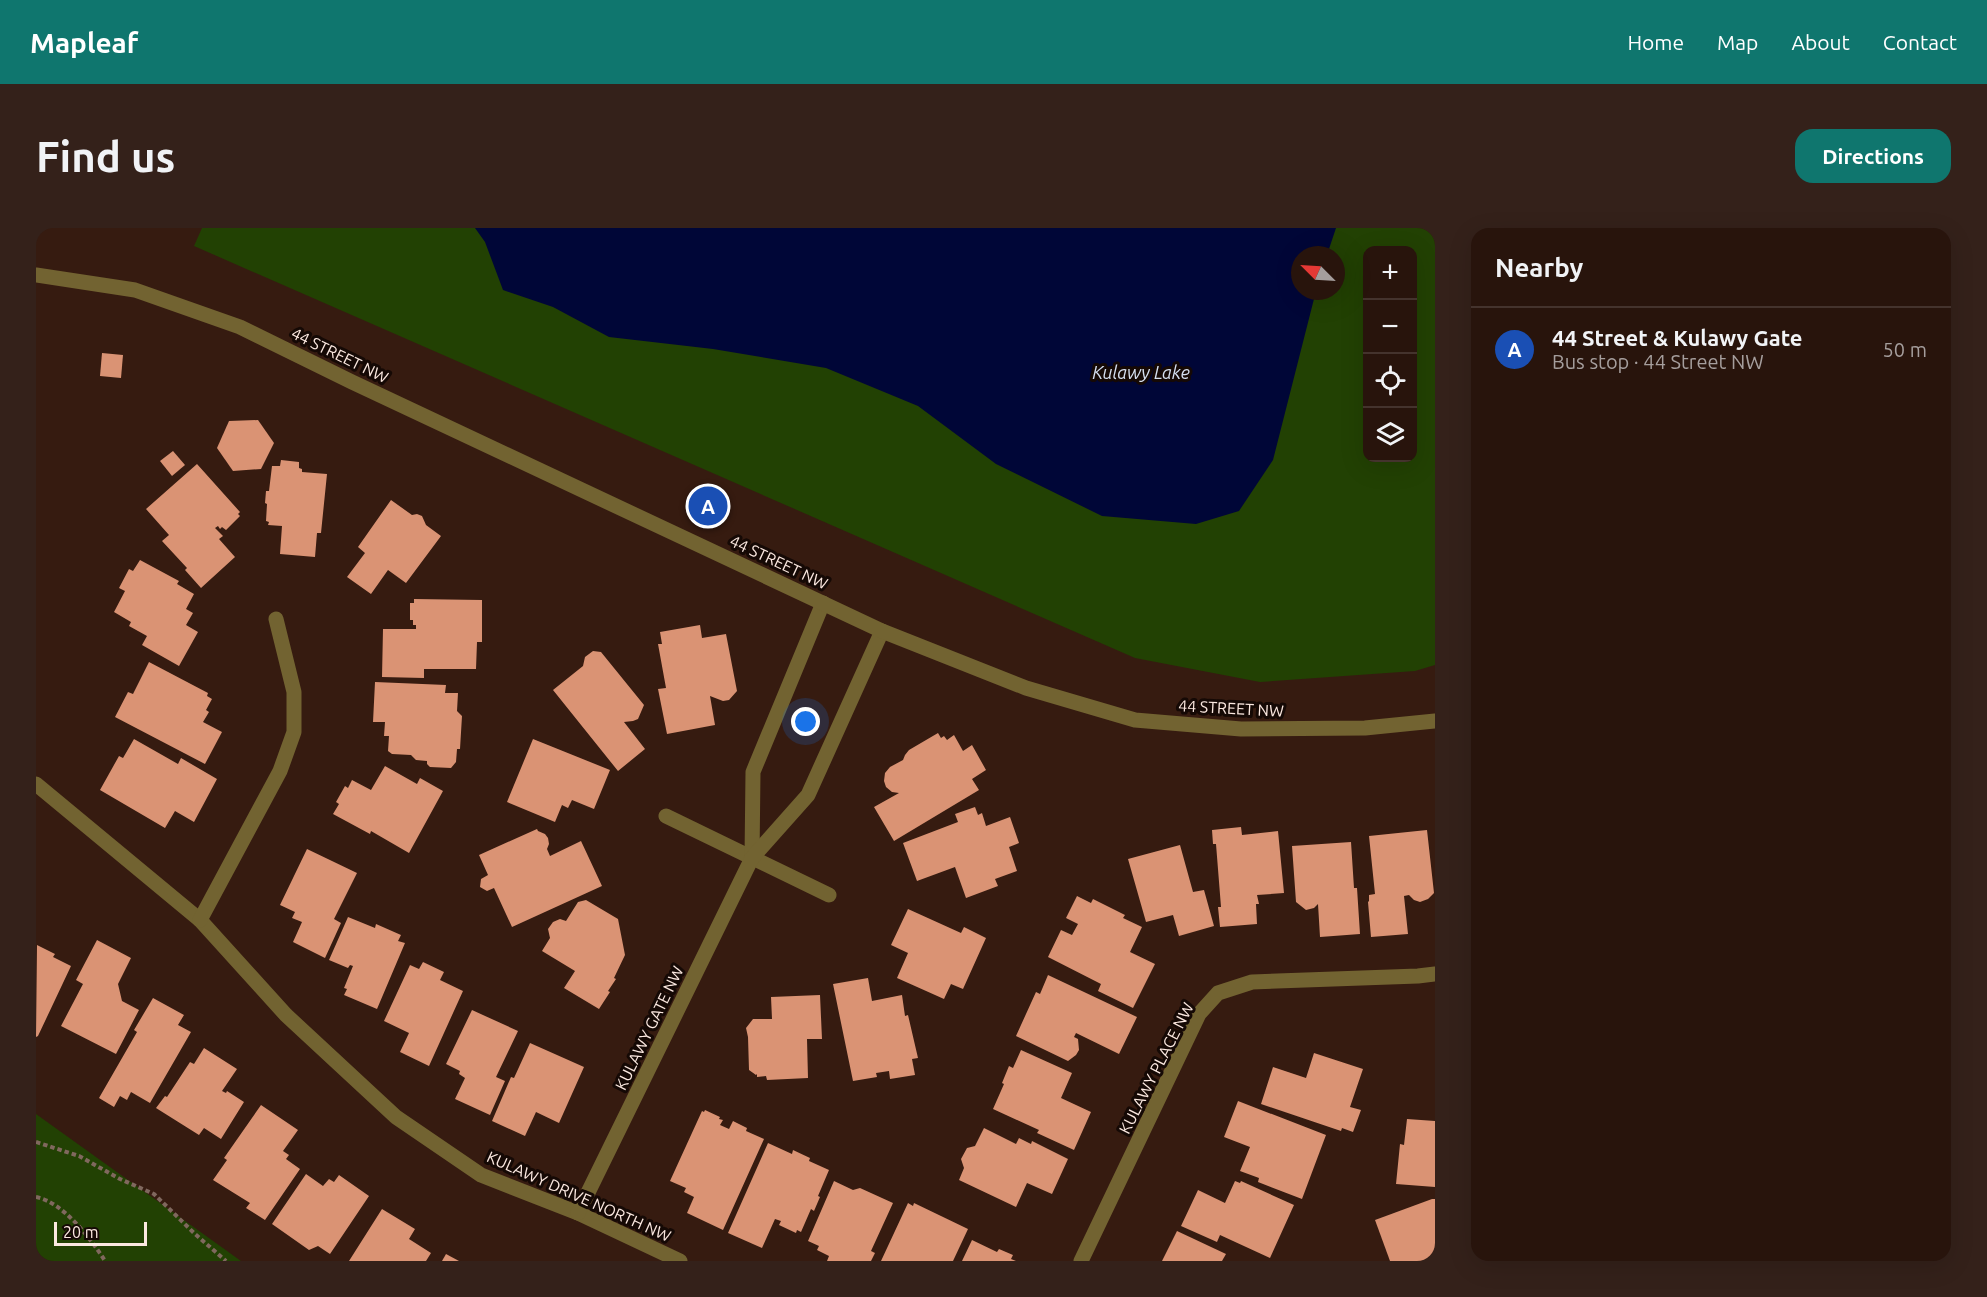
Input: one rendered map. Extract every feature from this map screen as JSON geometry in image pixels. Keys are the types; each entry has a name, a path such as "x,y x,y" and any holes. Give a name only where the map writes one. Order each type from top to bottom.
{"street":[{"name":"44 STREET NW","path":"36,275 135,290 240,327 823,603 882,630 1026,688 1135,720 1240,729 1365,728 1435,721"},
{"name":"KULAWY GATE NW","path":"752,858 753,772 823,603"},
{"path":"200,920 280,771 294,732 294,692 276,619"},
{"name":"KULAWY GATE NW","path":"578,1213 752,858 808,795 882,630"},
{"name":"KULAWY DRIVE NORTH NW","path":"36,784 200,920 286,1015 396,1117 481,1175 578,1213 680,1261"},
{"path":"666,816 829,895"},
{"name":"KULAWY PLACE NW","path":"1081,1261 1199,1014 1218,993 1252,982 1435,974"}],"path":[{"path":"36,1142 79,1156 120,1179 154,1194 226,1261"},
{"path":"36,1197 65,1213 105,1261"}],"green space":[{"path":"202,228 1435,228 1435,665 1415,671 1260,682 1135,658 194,246"},
{"path":"36,1114 241,1261 36,1261"}],"water":[{"name":"Kulawy Lake","path":"475,228 1336,228 1330,246 1291,246 1291,300 1314,300 1273,460 1239,511 1196,524 1102,516 996,464 918,406 826,368 713,349 609,337 553,307 503,290 485,242"}],"building":[{"path":"102,353 123,355 121,378 100,376"},
{"path":"258,420 274,443 261,469 233,471 217,448 229,421"},
{"path":"173,451 185,465 172,476 160,461"},
{"path":"281,460 299,462 302,472 327,474 321,533 317,533 315,557 280,554 282,526 268,525 269,522 266,521 266,491 269,491 272,466 280,466"},
{"path":"197,464 240,512 238,514 240,516 226,530 218,526 215,528 223,536 219,539 235,557 201,588 185,570 187,568 162,541 169,535 146,509"},
{"path":"391,500 412,515 422,516 426,525 441,536 406,583 388,570 371,594 347,577 365,553 358,547"},
{"path":"140,560 179,581 177,584 194,594 186,609 193,613 186,625 198,632 179,666 142,645 147,636 129,626 131,622 114,612 125,591 119,588 129,569 133,571"},
{"path":"414,599 482,600 482,642 477,642 476,669 424,669 424,678 382,677 383,629 416,629 413,620 410,620 410,603 414,603"},
{"path":"700,625 702,638 726,634 737,691 729,700 723,701 710,696 715,725 667,734 658,689 666,688 658,644 662,644 660,632"},
{"path":"593,651 601,652 644,705 638,719 624,722 645,749 618,771 553,690 583,666 585,657"},
{"path":"149,662 208,693 207,696 212,699 206,710 209,712 203,722 222,732 205,764 115,717 128,692 133,694"},
{"path":"375,682 446,685 445,693 458,693 457,711 462,716 460,749 457,749 456,762 451,768 430,767 427,761 416,760 411,755 392,754 388,751 389,736 384,736 385,722 373,722"},
{"path":"938,733 941,738 944,736 947,740 954,735 963,751 972,745 986,770 972,779 979,790 894,841 874,807 899,793 892,792 886,787 885,773 890,767 903,760 909,750"},
{"path":"134,739 178,764 181,758 217,779 194,822 175,811 165,828 100,790 119,756 123,758"},
{"path":"533,739 610,770 594,809 572,800 568,808 562,805 555,822 507,802"},
{"path":"385,766 417,784 420,778 443,791 409,853 371,831 370,834 333,814 339,804 336,802 345,786 348,788 352,780 371,790"},
{"path":"975,807 978,815 982,813 986,826 1010,817 1019,843 1009,847 1017,871 995,879 998,886 966,898 955,867 917,881 903,843 958,822 955,814"},
{"path":"1241,827 1242,835 1278,831 1284,893 1257,895 1259,904 1256,904 1257,924 1220,927 1218,907 1221,907 1216,844 1213,844 1212,830"},
{"path":"537,829 548,838 547,849 550,856 581,841 602,886 512,927 494,888 487,891 480,887 481,879 488,875 479,855"},
{"path":"1427,830 1434,893 1428,899 1420,902 1409,895 1404,896 1408,934 1371,937 1368,902 1369,895 1375,894 1369,836"},
{"path":"1351,842 1360,934 1320,937 1318,904 1306,910 1296,902 1292,846"},
{"path":"1180,845 1193,892 1204,890 1214,926 1179,936 1173,915 1146,922 1128,859"},
{"path":"307,849 357,873 334,919 341,923 325,958 293,942 302,922 292,918 295,912 280,905"},
{"path":"1077,896 1091,903 1093,899 1125,915 1123,918 1142,927 1130,952 1155,964 1133,1008 1098,991 1101,984 1048,957 1061,930 1072,935 1078,924 1066,918"},
{"path":"586,900 618,919 625,955 614,978 616,979 608,991 610,992 599,1009 564,988 575,971 542,951 550,938 548,929 553,922 560,919 566,921 578,902"},
{"path":"908,909 961,933 964,927 986,938 963,989 951,984 944,999 897,978 908,953 891,945"},
{"path":"348,917 375,928 376,924 401,935 398,941 405,943 377,1009 344,995 347,989 344,988 353,966 350,965 348,968 329,960"},
{"path":"97,940 131,958 118,984 122,1001 139,1010 116,1054 61,1026 83,984 76,980"},
{"path":"37,945 55,954 53,957 71,966 36,1037"},
{"path":"423,962 444,972 440,980 463,991 429,1066 400,1052 409,1033 384,1021 410,965 419,969"},
{"path":"1048,975 1137,1017 1119,1054 1076,1033 1074,1037 1078,1039 1079,1050 1068,1061 1016,1036 1036,992 1040,994"},
{"path":"868,978 872,1001 902,995 905,1016 908,1015 918,1058 912,1059 915,1075 890,1079 889,1071 876,1073 877,1077 853,1081 833,984"},
{"path":"820,995 822,1039 807,1039 808,1078 767,1080 766,1076 757,1077 757,1074 749,1070 746,1028 753,1019 772,1019 771,997"},
{"path":"153,998 184,1015 178,1025 191,1032 150,1103 131,1092 127,1100 120,1096 114,1107 99,1098 137,1032 134,1030"},
{"path":"472,1010 518,1031 496,1077 505,1081 490,1115 455,1099 465,1078 459,1074 460,1071 446,1064"},
{"path":"530,1043 584,1067 559,1123 536,1112 525,1136 492,1121 511,1077 514,1078"},
{"path":"204,1048 237,1069 222,1091 226,1093 227,1091 244,1102 221,1139 204,1128 199,1135 156,1108 165,1096 167,1097 190,1062 194,1064"},
{"path":"1021,1050 1072,1073 1061,1098 1091,1112 1074,1150 1037,1133 1039,1130 993,1109 1009,1066 1013,1068"},
{"path":"1314,1053 1363,1069 1350,1107 1361,1110 1353,1132 1342,1128 1341,1131 1261,1104 1273,1067 1306,1078"},
{"path":"1238,1101 1326,1135 1302,1199 1258,1182 1259,1178 1240,1171 1250,1147 1224,1137"},
{"path":"261,1105 298,1130 283,1151 289,1155 286,1159 300,1169 265,1220 246,1208 250,1203 213,1180 227,1160 224,1158"},
{"path":"705,1110 723,1120 720,1125 729,1129 733,1121 747,1128 746,1131 764,1139 723,1230 687,1213 694,1197 684,1192 686,1188 670,1181 702,1111"},
{"path":"1407,1119 1435,1121 1435,1187 1396,1184 1400,1144 1404,1145"},
{"path":"984,1128 1016,1144 1019,1138 1031,1144 1032,1141 1068,1159 1052,1194 1027,1183 1016,1207 959,1180 964,1168 961,1159 967,1148 975,1146"},
{"path":"768,1143 792,1154 793,1150 810,1158 809,1161 829,1170 814,1211 811,1209 801,1232 797,1230 796,1233 779,1225 781,1221 775,1219 762,1248 728,1233"},
{"path":"306,1174 323,1186 329,1179 334,1182 339,1175 369,1196 330,1254 318,1246 309,1250 272,1224"},
{"path":"834,1181 853,1190 860,1188 893,1203 871,1251 875,1253 871,1261 827,1261 829,1256 817,1250 819,1246 808,1241"},
{"path":"1235,1181 1240,1183 1241,1181 1294,1205 1270,1258 1220,1235 1217,1242 1181,1226 1198,1190 1225,1203"},
{"path":"1435,1199 1435,1258 1425,1261 1390,1261 1375,1220"},
{"path":"908,1203 913,1206 914,1203 968,1229 953,1261 881,1261"},
{"path":"382,1209 415,1229 409,1239 431,1253 426,1261 349,1261"},
{"path":"1177,1231 1226,1254 1222,1261 1162,1261"},
{"path":"972,1240 997,1252 999,1249 1013,1255 1011,1259 1016,1261 962,1261"},
{"path":"446,1254 459,1261 442,1261"}],"place":[{"name":"44 Street & Kulawy Gate","path":"708,506"}]}
